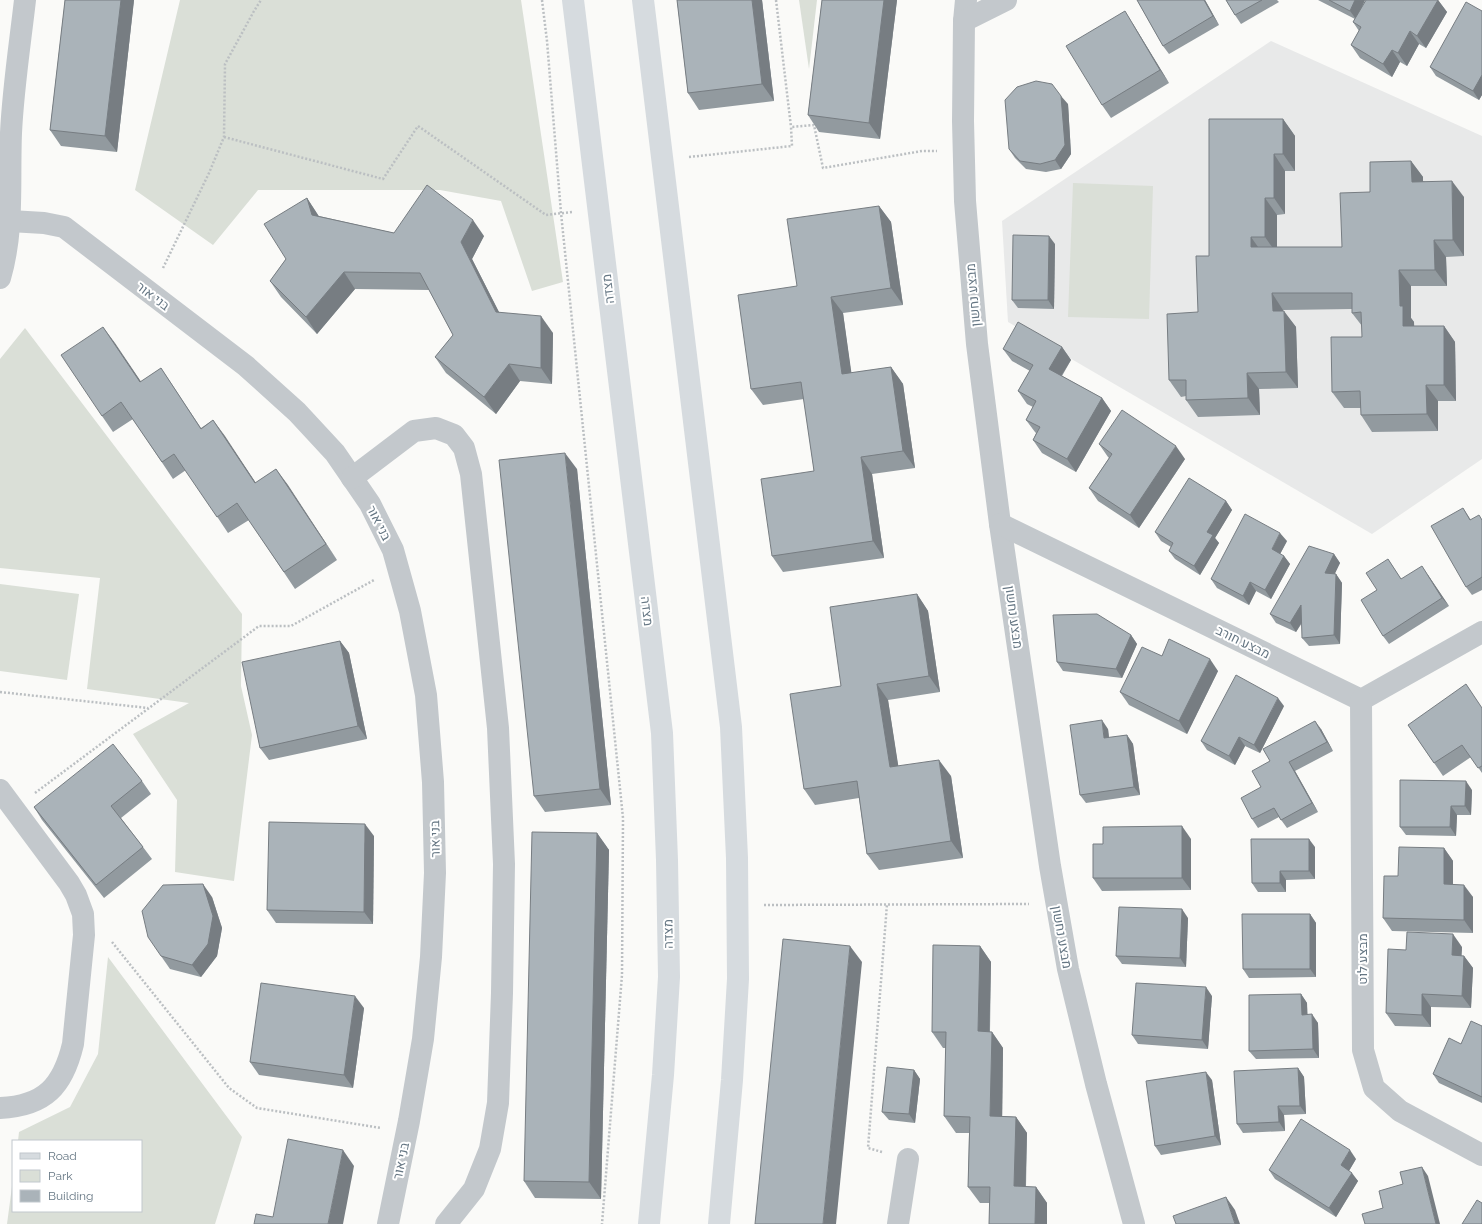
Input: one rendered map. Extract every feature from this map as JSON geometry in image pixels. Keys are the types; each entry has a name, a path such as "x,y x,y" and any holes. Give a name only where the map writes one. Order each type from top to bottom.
{"main road":[{"name":"מצדה","path":"573,0 662,733 667,860 669,977 663,1075 649,1224"},
{"path":"643,0 731,727 737,905 738,987 732,1080 719,1224"}],"street":[{"path":"0,278 8,240 10,221 10,153 6,109 25,0"},
{"path":"965,10 1006,0"},
{"name":"מבצע נחשון","path":"965,10 963,121 965,201 977,344 1000,524 1050,866 1070,977 1096,1084 1134,1224"},
{"name":"בני אור","path":"10,221 44,223 64,227 246,366 297,412 335,453 370,504 393,550 410,611 426,695 433,782 436,873 431,957 423,1038 407,1133 388,1224"},
{"path":"352,478 414,431 436,428 454,435 464,448 471,474 498,728 504,864 502,993 498,1103 490,1149 474,1189 446,1224"},
{"name":"מבצע חורב","path":"1000,524 1361,700"},
{"path":"1361,700 1482,632"},
{"name":"מבצע לוט","path":"1361,700 1363,1050 1374,1088 1400,1111 1482,1155"},
{"path":"0,790 73,889 83,914 84,935 73,1044 70,1060 64,1073 48,1094 37,1100 17,1106 0,1108"},
{"path":"898,1224 908,1159"}],"path":[{"path":"151,294 224,137 225,64 261,0"},
{"path":"542,0 547,41 561,214 623,818 622,975 602,1224"},
{"path":"662,160 792,146 776,0"},
{"path":"791,127 814,125 823,168 922,151"},
{"path":"224,137 383,179 418,126 546,215"},
{"path":"14,809 259,626 291,626 398,568"},
{"path":"0,692 148,708"},
{"path":"887,904 868,1148 908,1159"},
{"path":"737,905 1057,904"},
{"path":"109,939 229,1088 257,1108 407,1133"}],"shaded area":[{"path":"1271,41 1482,136 1482,459 1372,534 1008,322 1002,221"}],"green space":[{"path":"180,0 521,0 563,282 532,291 501,201 440,190 258,190 213,245 135,190"},
{"path":"799,0 817,0 809,69"},
{"path":"1073,183 1153,186 1149,319 1068,317"},
{"path":"25,328 242,614 241,686 252,735 234,881 175,872 177,800 133,734 189,703 87,689 100,578 0,568 0,359"},
{"path":"0,584 79,594 67,680 0,671"},
{"path":"108,957 242,1137 215,1224 7,1224 12,1186 12,1212 142,1212 142,1140 18,1140 19,1132 70,1107 98,1054"}],"building":[{"path":"65,0 121,0 105,136 50,130"},
{"path":"677,0 752,0 762,84 688,93"},
{"path":"822,0 884,0 869,123 808,115"},
{"path":"1137,0 1204,0 1213,16 1163,46"},
{"path":"1226,0 1262,0 1235,15"},
{"path":"1329,0 1355,0 1350,11"},
{"path":"1366,0 1438,0 1417,36 1410,31 1398,53 1392,50 1383,64 1351,45 1361,27 1353,22"},
{"path":"1466,2 1482,11 1482,75 1473,91 1430,67"},
{"path":"1125,11 1160,70 1102,105 1066,46"},
{"path":"1036,81 1052,84 1061,96 1065,145 1055,160 1040,164 1020,161 1009,149 1005,100 1017,87"},
{"path":"1209,119 1283,119 1283,154 1274,154 1274,198 1265,198 1265,237 1251,237 1251,247 1342,247 1340,193 1370,192 1370,162 1411,161 1412,182 1452,181 1453,240 1434,240 1435,270 1399,270 1400,306 1403,306 1403,326 1444,326 1444,385 1426,385 1427,414 1361,415 1360,391 1332,392 1331,337 1362,337 1361,312 1352,313 1352,293 1272,293 1273,311 1284,311 1286,372 1247,373 1248,398 1186,400 1186,380 1169,380 1167,314 1198,312 1196,256 1209,256"},
{"path":"427,185 473,220 461,242 496,312 541,316 541,368 509,364 484,397 435,357 453,335 420,273 344,272 306,317 270,281 286,259 264,224 307,198 312,215 394,233"},
{"path":"879,206 891,288 831,297 842,374 891,367 903,451 861,457 873,541 772,556 761,479 814,471 801,382 751,389 738,295 797,286 787,219"},
{"path":"1013,235 1049,236 1048,300 1012,300"},
{"path":"1018,322 1062,347 1049,369 1102,398 1067,459 1033,440 1040,427 1026,420 1036,401 1018,391 1033,365 1003,349"},
{"path":"103,327 140,382 161,368 201,429 213,420 255,483 276,469 326,544 284,572 237,503 217,517 174,454 162,462 121,402 102,416 61,355"},
{"path":"1122,410 1176,446 1130,515 1089,488 1112,454 1099,444"},
{"path":"565,453 600,789 534,796 499,460"},
{"path":"1189,478 1226,501 1207,532 1213,535 1194,566 1169,551 1173,543 1155,532"},
{"path":"1463,508 1470,520 1479,515 1482,520 1482,577 1466,587 1431,526"},
{"path":"1245,514 1280,533 1272,549 1284,556 1265,590 1250,582 1243,596 1211,579"},
{"path":"1309,546 1334,554 1325,573 1336,574 1334,635 1302,638 1301,605 1290,623 1270,614"},
{"path":"1388,559 1401,579 1422,566 1442,598 1383,636 1361,600 1377,590 1366,573"},
{"path":"917,594 929,676 877,684 890,767 939,760 951,841 867,854 857,781 804,789 790,694 841,686 830,607"},
{"path":"1097,614 1131,635 1116,669 1057,662 1053,615"},
{"path":"1169,639 1210,659 1179,721 1120,692 1142,647 1162,656"},
{"path":"340,641 358,726 260,748 242,662"},
{"path":"1236,675 1278,698 1254,745 1239,737 1229,756 1201,741"},
{"path":"1466,684 1482,708 1482,766 1478,768 1462,745 1434,763 1408,725"},
{"path":"1102,720 1104,738 1127,735 1134,787 1080,795 1070,725"},
{"path":"1315,721 1327,742 1289,762 1312,803 1281,820 1274,808 1252,819 1241,798 1261,787 1252,771 1270,761 1263,749"},
{"path":"113,744 142,781 111,806 143,847 96,885 34,807"},
{"path":"1400,780 1466,781 1465,806 1451,806 1450,827 1400,827"},
{"path":"269,822 365,824 364,912 267,910"},
{"path":"1182,826 1182,878 1093,878 1093,844 1103,844 1103,827"},
{"path":"532,832 597,833 589,1182 524,1181"},
{"path":"1251,839 1309,839 1309,871 1280,871 1280,883 1252,883"},
{"path":"1399,847 1444,848 1444,884 1464,885 1464,920 1383,918 1384,876 1398,876"},
{"path":"203,884 213,916 208,944 192,965 161,956 148,937 142,911 163,885"},
{"path":"1119,907 1182,909 1180,958 1116,956"},
{"path":"1242,914 1310,914 1310,969 1243,969"},
{"path":"1407,932 1453,934 1452,955 1464,956 1462,996 1422,994 1422,1015 1386,1013 1388,949 1406,950"},
{"path":"783,939 850,946 823,1224 755,1224"},
{"path":"933,945 980,946 978,1031 992,1032 990,1116 1016,1117 1014,1186 1036,1187 1035,1224 989,1224 990,1187 968,1187 970,1117 944,1116 946,1032 932,1032"},
{"path":"261,983 355,996 344,1075 250,1062"},
{"path":"1136,983 1206,987 1202,1040 1132,1035"},
{"path":"1301,994 1302,1015 1312,1014 1313,1049 1249,1051 1249,995"},
{"path":"1471,1021 1482,1026 1482,1097 1433,1074 1449,1038 1461,1044"},
{"path":"887,1067 914,1070 909,1114 882,1112"},
{"path":"1298,1068 1300,1106 1278,1106 1279,1122 1237,1124 1234,1071"},
{"path":"1206,1072 1215,1136 1155,1146 1146,1081"},
{"path":"1301,1119 1350,1150 1341,1165 1352,1173 1329,1208 1269,1170"},
{"path":"288,1139 343,1150 328,1224 254,1224 256,1214 273,1217"},
{"path":"1422,1167 1436,1224 1365,1224 1362,1214 1383,1208 1379,1191 1403,1184 1400,1172"},
{"path":"1226,1197 1235,1224 1176,1224 1173,1216"},
{"path":"1477,1200 1482,1203 1482,1224 1462,1224"}]}
